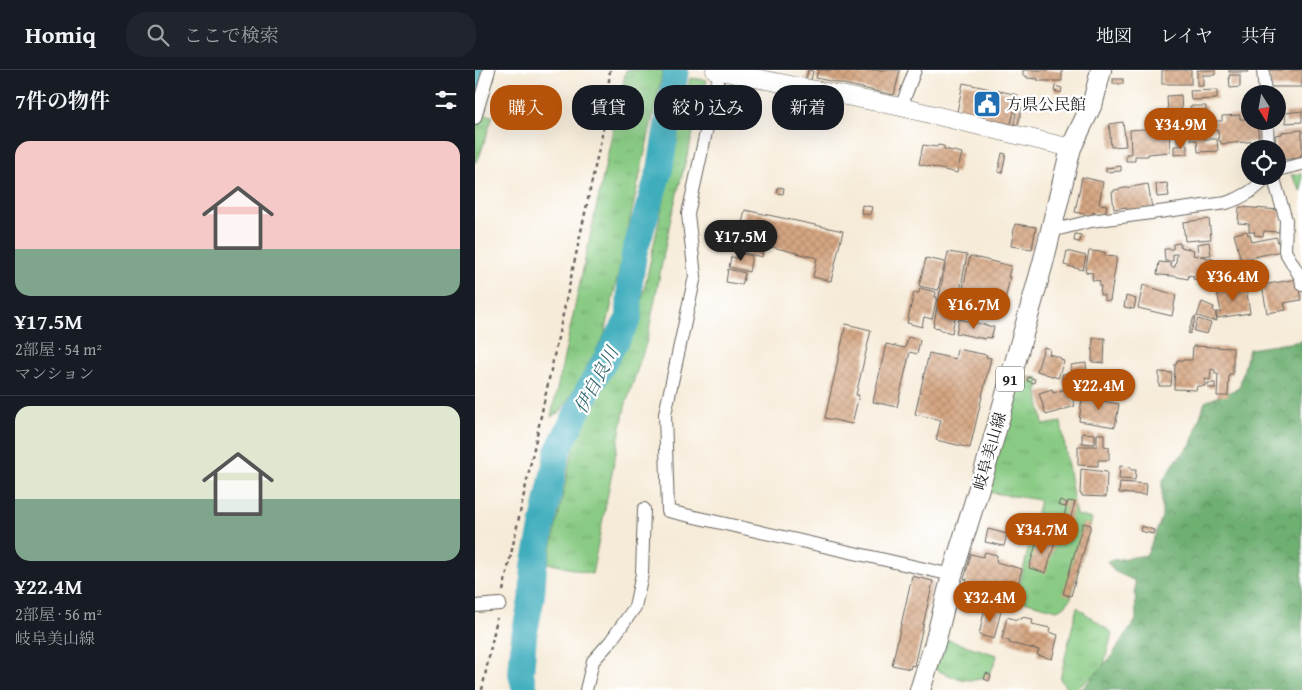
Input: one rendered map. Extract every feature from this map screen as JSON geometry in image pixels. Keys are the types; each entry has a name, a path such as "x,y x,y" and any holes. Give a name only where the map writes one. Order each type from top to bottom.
{"main road":[{"name":"岐阜美山線","path":"920,690 935,643 952,575 987,462 1051,231 1071,148 1093,102 1101,70"},
{"path":"718,75 901,107 1071,148"}],"street":[{"path":"475,118 489,70"},
{"path":"901,107 915,70"},
{"path":"1263,70 1264,85"},
{"path":"718,75 688,214 695,276 665,414 668,511 952,575"},
{"path":"1286,168 1302,164"},
{"path":"1051,231 1091,221 1226,204 1241,198 1259,185"},
{"path":"1276,185 1286,220 1285,251 1301,278 1302,285"},
{"path":"586,690 593,660 610,642 635,607 641,574 644,510"},
{"path":"475,606 500,604"}],"path":[{"path":"482,690 605,121 610,70"}],"green space":[{"path":"626,70 663,70 660,85 654,85 654,111 605,334 569,399 560,412 551,417 613,130 644,130 644,85 623,85"},
{"path":"690,78 707,80 706,85 688,85"},
{"path":"481,114 490,116 490,125 479,158 475,163 475,128"},
{"path":"679,130 694,130 671,217 647,340 625,407 592,574 548,563 571,457 586,402 608,368 627,347 641,304"},
{"path":"1302,174 1302,192 1291,175"},
{"path":"1302,341 1302,690 1081,690 1110,658 1136,620 1135,581 1114,571 1107,561 1147,555 1162,517 1162,482 1175,462 1191,444 1205,402 1239,388 1249,349"},
{"path":"1020,376 1039,378 1038,394 1043,425 1061,422 1076,515 1092,519 1071,598 1065,606 1057,610 1016,599 1040,500 987,492"},
{"path":"1077,607 1112,633 1103,668 1079,687 1069,690 1060,679"},
{"path":"948,640 997,655 988,674 982,678 965,680 934,669 942,642"}],"building":[{"path":"808,70 813,71 811,80 806,79"},
{"path":"818,70 900,70 894,95 816,78"},
{"path":"1023,70 1062,70 1062,81 1038,81 1038,79 1027,78 1027,76 1023,76"},
{"path":"1162,70 1191,70 1191,84 1162,84"},
{"path":"1197,70 1215,70 1215,75 1203,75 1203,86 1197,86"},
{"path":"1229,70 1248,70 1248,72 1229,72"},
{"path":"1269,70 1302,70 1302,87 1269,85"},
{"path":"1229,75 1240,75 1240,87 1230,88"},
{"path":"1113,79 1123,79 1123,84 1113,84"},
{"name":"方県公民館","path":"963,83 1018,95 1011,124 957,112"},
{"path":"1055,86 1062,88 1061,93 1054,91"},
{"path":"1217,90 1217,99 1191,100 1190,91"},
{"path":"1181,95 1182,113 1168,114 1167,96"},
{"path":"1190,106 1206,106 1206,118 1203,118 1204,139 1217,139 1218,151 1198,152 1197,140 1191,140"},
{"path":"1017,107 1022,108 1018,125 1014,124"},
{"path":"1302,111 1302,122 1286,123 1286,113"},
{"path":"1240,115 1241,130 1258,130 1259,140 1241,140 1241,142 1221,144 1218,130 1213,131 1212,121 1222,121 1222,116"},
{"path":"1176,117 1184,117 1185,142 1177,143"},
{"path":"1123,122 1126,146 1111,147 1109,124"},
{"path":"1169,127 1170,152 1135,156 1135,161 1126,161 1126,154 1131,154 1130,130"},
{"path":"1302,130 1302,155 1300,155 1300,158 1286,159 1286,140 1275,140 1275,135 1282,134 1282,132"},
{"path":"923,145 944,146 944,149 962,153 957,173 919,164"},
{"path":"1187,145 1187,154 1174,155 1174,146"},
{"path":"1002,153 1006,154 1002,173 998,172"},
{"path":"1121,166 1121,171 1106,172 1106,168"},
{"path":"1082,177 1103,182 1099,204 1107,205 1105,215 1093,212 1092,216 1075,212"},
{"path":"1167,183 1169,196 1157,197 1156,184"},
{"path":"1148,184 1152,208 1127,212 1126,207 1114,209 1112,192 1114,190"},
{"path":"778,187 784,188 783,194 777,193"},
{"path":"862,205 872,207 870,215 861,213"},
{"path":"1239,207 1281,210 1279,232 1264,231 1263,236 1254,235 1255,232 1249,232 1249,224 1238,223"},
{"path":"745,210 843,231 831,281 813,277 817,258 764,245 762,257 736,251"},
{"path":"1209,219 1211,239 1185,241 1183,222"},
{"path":"1015,224 1036,227 1032,249 1011,246"},
{"path":"1247,231 1252,242 1276,237 1281,251 1241,260 1234,234"},
{"path":"1075,234 1081,235 1080,242 1074,241"},
{"path":"1209,242 1211,255 1200,256 1213,259 1208,279 1200,277 1199,280 1193,279 1194,276 1189,275 1188,279 1157,274 1159,262 1171,263 1171,267 1175,267 1177,254 1173,254 1173,261 1165,261 1164,249 1173,249 1173,244 1180,243 1180,247 1194,250 1193,255 1198,256 1197,244"},
{"path":"1067,251 1086,256 1083,270 1064,265"},
{"path":"1089,251 1105,252 1105,256 1117,257 1110,301 1104,300 1104,295 1100,295 1100,281 1092,280 1093,273 1085,272"},
{"path":"948,252 967,255 952,333 933,327"},
{"path":"738,253 752,256 749,272 729,267 731,257 737,258"},
{"path":"970,256 1011,266 1003,310 992,307 990,318 958,311"},
{"path":"926,258 945,262 938,290 919,286"},
{"path":"728,269 745,273 742,285 726,282"},
{"path":"1244,273 1246,285 1234,287 1232,275"},
{"path":"1297,279 1301,300 1284,303 1286,310 1267,313 1262,285"},
{"path":"1143,285 1176,295 1172,316 1138,308"},
{"path":"1246,287 1250,313 1217,318 1216,312 1221,312 1217,291"},
{"path":"920,288 936,292 935,297 937,297 932,319 924,317 922,327 907,323 914,292 919,293"},
{"path":"1126,296 1136,299 1134,309 1124,307"},
{"path":"1202,302 1214,307 1213,311 1217,321 1197,316"},
{"path":"1194,317 1196,317 1190,334 1188,333"},
{"path":"959,319 994,327 991,338 986,337 985,339 956,333"},
{"path":"1198,319 1211,323 1207,334 1194,331"},
{"path":"846,324 871,330 856,395 859,395 852,424 825,418"},
{"path":"908,337 920,340 917,354 910,352 897,407 873,402 886,344 905,348"},
{"path":"1093,338 1105,338 1104,363 1092,362"},
{"path":"1193,346 1233,348 1233,374 1229,374 1228,396 1217,396 1218,374 1215,374 1215,370 1211,369 1210,380 1205,379 1205,386 1197,386 1196,390 1174,389 1175,364 1177,364 1177,360 1192,360"},
{"path":"1044,347 1050,349 1049,354 1064,361 1058,378 1037,371"},
{"path":"957,349 987,355 986,357 991,358 970,448 936,440 941,420 915,414 929,353 955,359"},
{"path":"1086,363 1088,389 1086,389 1086,393 1074,392 1071,365"},
{"path":"1159,372 1172,373 1171,386 1159,386"},
{"path":"1069,373 1070,384 1063,384 1062,374"},
{"path":"1028,377 1035,379 1034,383 1027,381"},
{"path":"1208,383 1215,383 1215,388 1208,388"},
{"path":"1069,388 1075,406 1046,415 1039,393 1052,389 1053,393"},
{"path":"1086,395 1104,398 1103,401 1119,404 1115,427 1079,421 1082,398 1085,399"},
{"path":"1082,433 1095,434 1095,444 1082,443"},
{"path":"1097,434 1104,434 1104,446 1109,447 1109,460 1098,460 1098,466 1078,465 1078,446 1097,446"},
{"path":"1120,466 1131,467 1131,470 1136,470 1135,480 1119,479"},
{"path":"1081,469 1107,472 1106,497 1082,496 1080,494"},
{"path":"1120,482 1147,484 1146,495 1119,493"},
{"path":"1060,500 1067,503 1065,507 1058,505"},
{"path":"1068,501 1075,502 1068,528 1061,527"},
{"path":"1083,523 1091,525 1071,596 1063,594"},
{"path":"1141,526 1154,530 1153,534 1140,531"},
{"path":"988,529 1007,534 1004,546 985,542"},
{"path":"1038,537 1055,542 1046,573 1029,568"},
{"path":"985,552 997,555 996,562 1022,569 1016,592 988,585 987,588 966,583 967,579 964,579 971,554 983,557"},
{"path":"912,576 933,581 914,666 911,665 910,669 892,665"},
{"path":"985,608 1001,611 994,639 979,635"},
{"path":"1007,617 1017,620 1017,618 1022,619 1022,617 1033,619 1032,624 1050,628 1049,632 1058,635 1052,659 1037,655 1039,650 1009,643 1010,641 1002,639"},
{"path":"986,673 991,675 989,681 984,679"}],"waterway":[{"path":"475,95 480,70"},
{"name":"伊自良川","path":"525,690 521,674 524,636 532,596 534,566 558,450 587,392 629,318 630,282 634,254 660,169 676,70"}],"place":[{"name":"方県公民館","path":"987,104"}]}
